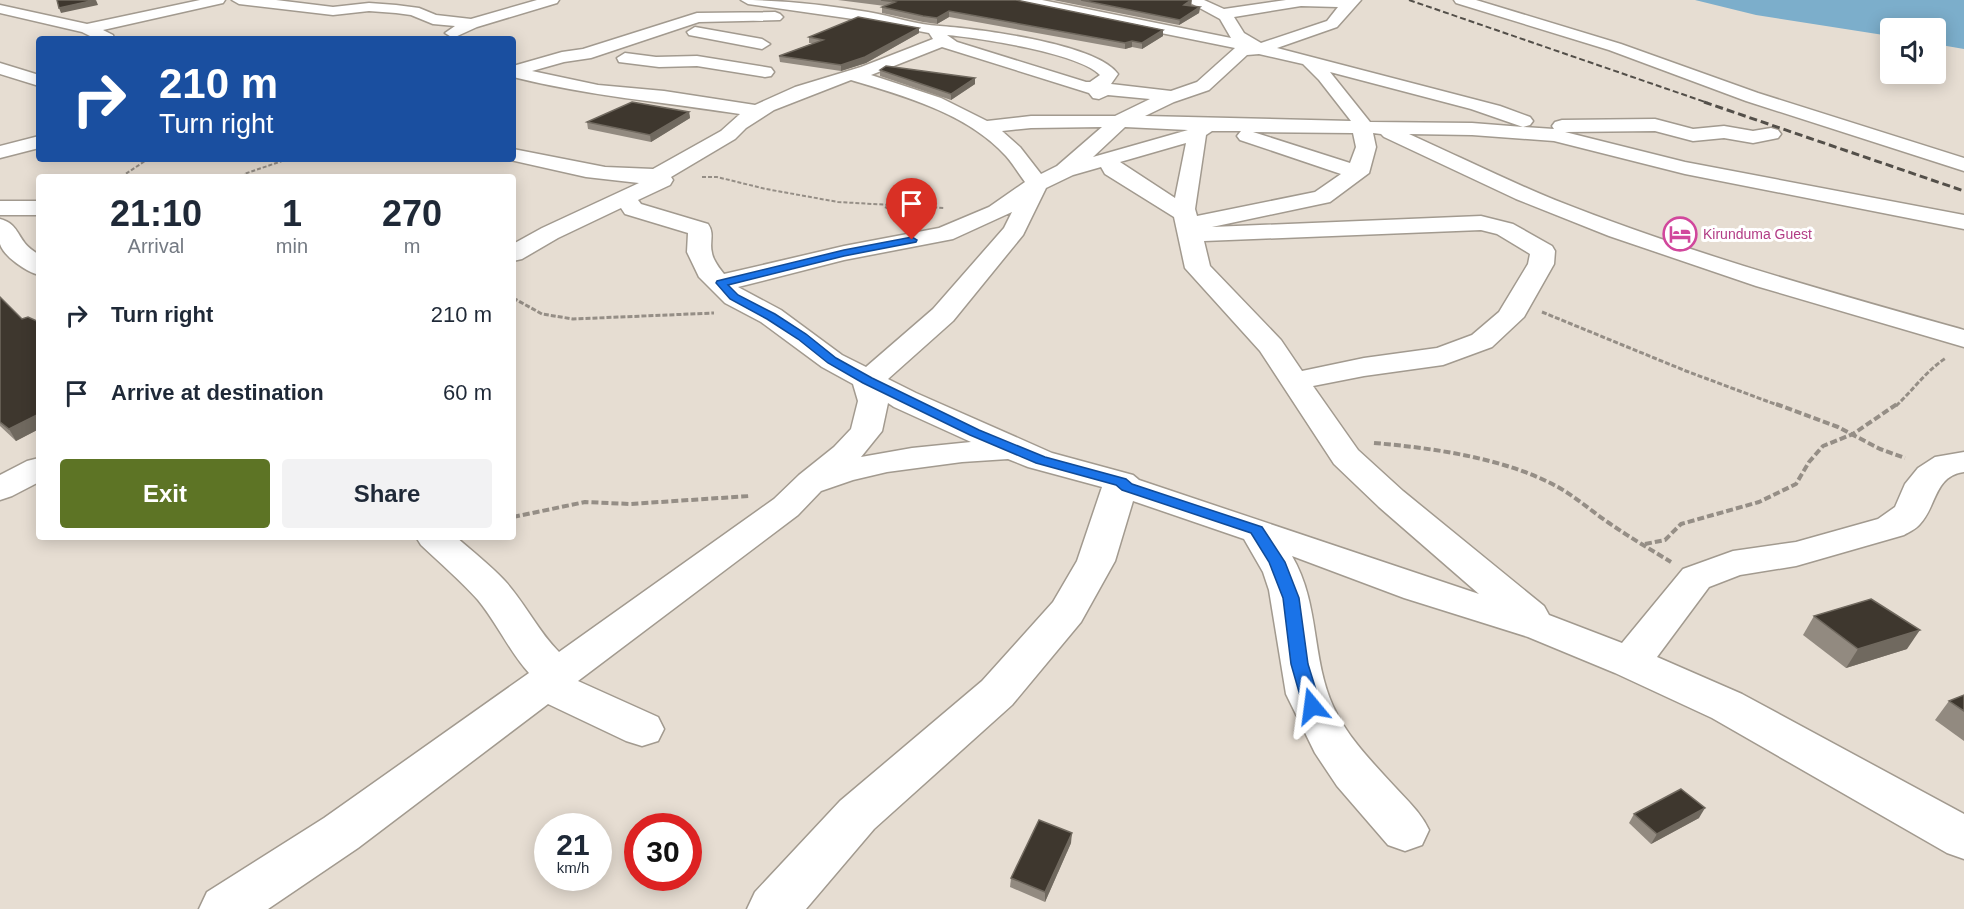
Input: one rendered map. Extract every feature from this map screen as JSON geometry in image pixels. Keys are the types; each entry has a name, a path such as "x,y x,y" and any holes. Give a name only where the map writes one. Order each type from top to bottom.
{"street":[{"path":"87,29 160,15 218,0"},
{"path":"239,0 333,11 369,8 396,9 414,11 433,19 471,24"},
{"path":"508,0 545,2"},
{"path":"748,0 838,13 938,35 996,35 1102,67 1109,74 1104,82 1095,87"},
{"path":"1018,0 1101,15 1268,25 1332,24 1351,1"},
{"path":"1192,0 1230,19 1234,31 1243,41 1301,2 1351,1"},
{"path":"1461,0 1615,46 1752,97 1964,165"},
{"path":"444,36 471,24 545,2"},
{"path":"516,71 562,57 585,54 697,18 788,19 838,13 878,2"},
{"path":"1101,15 1119,4"},
{"path":"0,9 87,29 102,36"},
{"path":"532,75 722,38 788,19 809,9"},
{"path":"646,19 722,38 762,44"},
{"path":"516,241 550,233 626,199 654,178 728,135 735,126 759,111 850,74 865,71 901,57 938,35 973,19"},
{"path":"1268,25 1325,76 1366,125 1579,217 1958,347"},
{"path":"867,381 943,315 1015,230 1051,178 1107,158 1196,109 1242,51 1268,25"},
{"path":"938,35 966,51 1060,81 1196,109 1309,126 1366,125 1548,132 1618,124 1660,125 1695,135 1724,132 1749,136 1771,134"},
{"path":"661,61 675,47"},
{"path":"901,57 966,51"},
{"path":"625,58 697,61 765,72"},
{"path":"661,61 673,72 670,85"},
{"path":"1309,61 1493,110 1548,132 1685,168 1964,222"},
{"path":"0,68 36,80"},
{"path":"516,72 598,90 670,85 759,111"},
{"path":"850,74 956,110 987,127 1011,149 1051,178"},
{"path":"1095,87 1108,118 1115,122"},
{"path":"1240,108 1309,126"},
{"path":"1196,109 1197,138 1187,222 1198,268 1271,346 1341,449 1391,499 1542,627"},
{"path":"987,127 1031,122 1115,122 1196,109 1271,142 1358,173"},
{"path":"721,283 844,253 945,234 997,212 1051,178 1115,122"},
{"path":"1187,222 1198,223 1322,197 1332,192 1358,173 1366,147 1366,125"},
{"path":"0,152 36,143"},
{"path":"516,156 550,164 654,178"},
{"path":"1107,158 1113,169 1202,234 1481,223 1514,233 1543,253 1541,264 1520,303 1510,317 1482,341 1443,356 1364,367 1295,381"},
{"path":"516,240 604,197 654,178"},
{"path":"626,199 633,208 700,229 699,252 712,277 734,297 771,316 832,361 867,381 1040,460 1121,482 1127,487 1257,530 1418,589 1542,627 1630,662 1728,706 1964,838"},
{"path":"0,208 36,208"},
{"path":"2,232 14,247 35,264"},
{"path":"0,267 35,264"},
{"path":"225,909 341,833 786,507 799,493 846,454 866,431 873,401 867,381"},
{"path":"799,493 843,471 930,457 1013,449"},
{"path":"1630,662 1696,578 1733,564 1796,554 1891,527 1906,518 1912,510 1922,483 1951,465"},
{"path":"0,489 36,470"},
{"path":"773,909 857,815 997,693 1067,612 1096,561 1121,482"},
{"path":"1257,530 1277,562 1291,598 1299,664 1312,706 1333,744 1366,787 1405,830"},
{"path":"437,540 491,590 512,617 555,689 642,729"}],"path":[{"path":"126,174 144,162"},
{"path":"244,174 279,162"},
{"path":"654,178 717,177 766,189 838,202 997,212"},
{"path":"516,300 535,311 567,319 721,313 771,316"},
{"path":"1520,303 1686,371 1853,434 1880,449 1951,465"},
{"path":"1643,544 1665,540 1681,524 1760,502 1796,484 1809,462 1823,446 1853,434 1892,409 1916,387 1932,367 1958,347"},
{"path":"1341,449 1377,442 1420,447 1497,464 1533,475 1558,487 1696,578"},
{"path":"516,516 585,502 630,504 799,493"}],"water":[{"path":"1695,0 1964,0 1964,49 1946,46 1946,18 1880,18 1880,34 1756,15"}],"building":[{"path":"57,0 95,0 59,8"},
{"path":"881,0 1016,0 1163,30 1142,43 1132,41 1125,43 949,11 937,18 923,16 882,7 895,2"},
{"path":"1081,0 1191,0 1184,5 1200,7 1180,20"},
{"path":"858,17 919,28 865,57 841,65 779,56 823,40 809,37"},
{"path":"886,66 975,78 951,94 880,70"},
{"path":"632,102 689,112 650,135 587,122"},
{"path":"0,297 22,319 28,317 36,321 36,416 9,429 0,422"},
{"path":"1871,599 1920,630 1858,649 1814,616"},
{"path":"1964,695 1964,711 1949,701"},
{"path":"1681,789 1705,808 1657,834 1634,814"},
{"path":"1039,820 1072,833 1045,892 1011,878"}],"railway":[{"path":"1409,0 1708,103"},
{"path":"1704,102 1964,191"}],"place":[{"name":"Kirunduma Guest","path":"1680,234"}],"route":[{"path":"912,240 844,253 721,283 734,297 771,316 832,361 867,381 974,432 1040,460 1121,482 1127,487 1257,530 1277,562 1291,598 1299,664 1312,706"}]}
